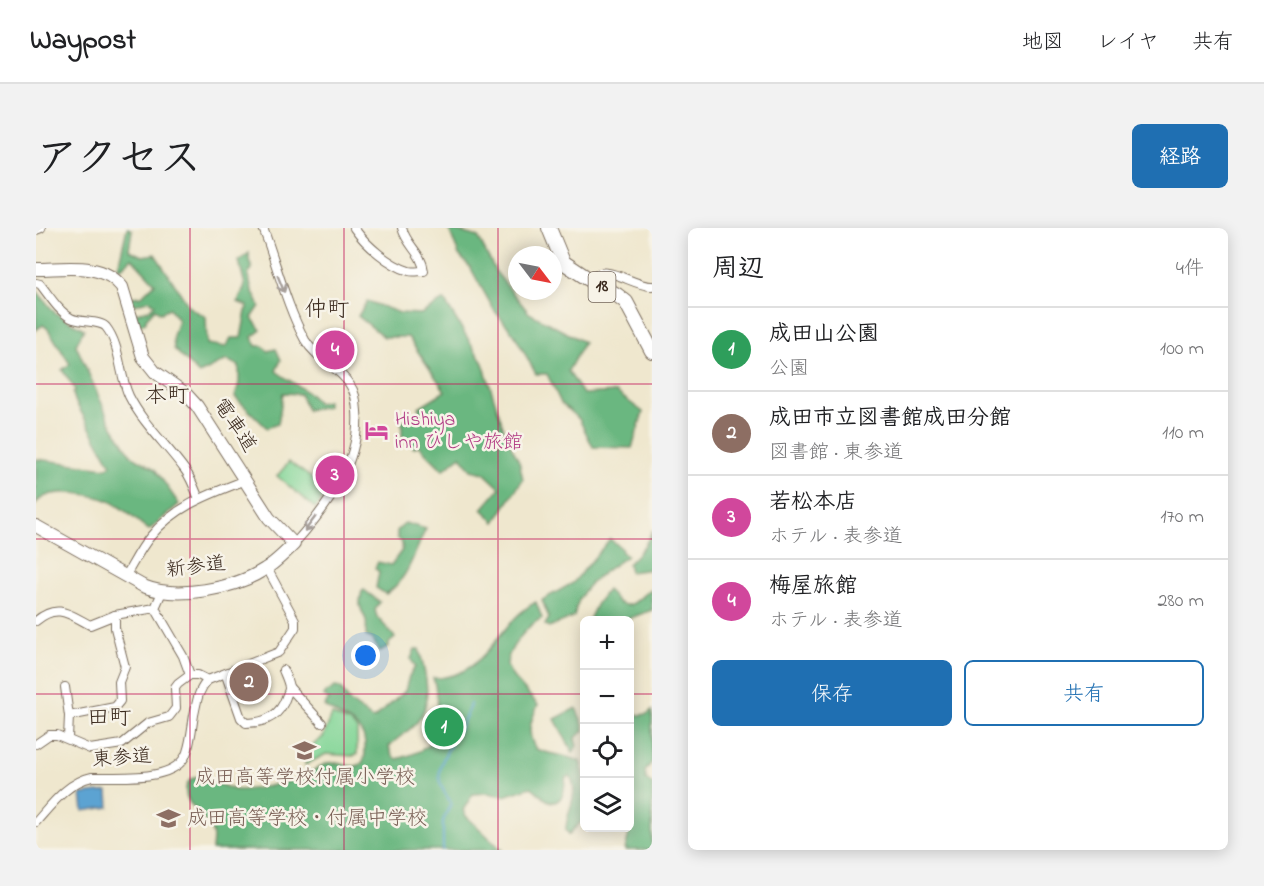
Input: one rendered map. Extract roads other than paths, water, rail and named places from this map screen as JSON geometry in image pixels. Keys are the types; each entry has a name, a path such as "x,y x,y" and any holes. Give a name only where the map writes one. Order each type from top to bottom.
{"main road":[{"name":"18","path":"549,228 563,262 626,302 652,351"}],"street":[{"path":"36,230 41,228"},
{"path":"263,228 278,277 304,339 316,354 346,380 356,397 357,418 354,446 346,470 327,501 294,544"},
{"path":"354,228 376,250 393,262 410,271 424,271 423,261 404,235 402,228"},
{"name":"電車道","path":"36,269 89,268 104,272 116,279 123,292 143,357 148,365 191,399 269,518 294,544"},
{"path":"590,280 597,273 607,273 644,286 652,286"},
{"path":"36,283 40,284 60,309 71,318 85,323 98,322 104,325 114,344 129,396 154,433 185,470 199,498"},
{"path":"125,577 149,537 181,508 199,498 246,480"},
{"name":"新参道","path":"36,526 125,577 162,592 224,586 247,579 267,568 294,544"},
{"path":"37,741 49,735 57,735 90,749 122,744 148,723 169,717 176,708 176,688 190,675 198,675 208,680 279,652 295,628 295,620 267,568"},
{"path":"155,608 162,592"},
{"path":"36,621 46,612 56,610 90,625 115,615 155,608"},
{"path":"155,608 183,656 190,675"},
{"path":"69,717 115,707 120,701 119,681 126,667 115,628 115,615"},
{"path":"283,670 289,687 322,723"},
{"path":"228,673 227,678 239,714 246,723 258,723 278,713 289,687"},
{"name":"東参道","path":"36,822 69,787 82,779 158,775 178,765 187,753 198,695 208,680"},
{"path":"65,687 69,717 68,738"}],"water":[{"path":"108,791 109,807 83,811 81,794"}],"waterway":[{"path":"443,850 443,821 451,803 441,785 440,772 446,753 470,704"}],"place":[{"name":"梅屋旅館","path":"335,350"},
{"name":"Hishiya inn ひしや旅館","path":"377,431"},
{"name":"若松本店","path":"335,475"},
{"name":"成田市立図書館成田分館","path":"249,682"},
{"name":"成田山公園","path":"444,727"},
{"name":"成田高等学校付属小学校","path":"305,751"},
{"name":"成田高等学校・付属中学校","path":"169,819"}],"district":[{"name":"仲町","path":"327,311"},
{"name":"本町","path":"167,397"},
{"name":"田町","path":"109,719"}]}
